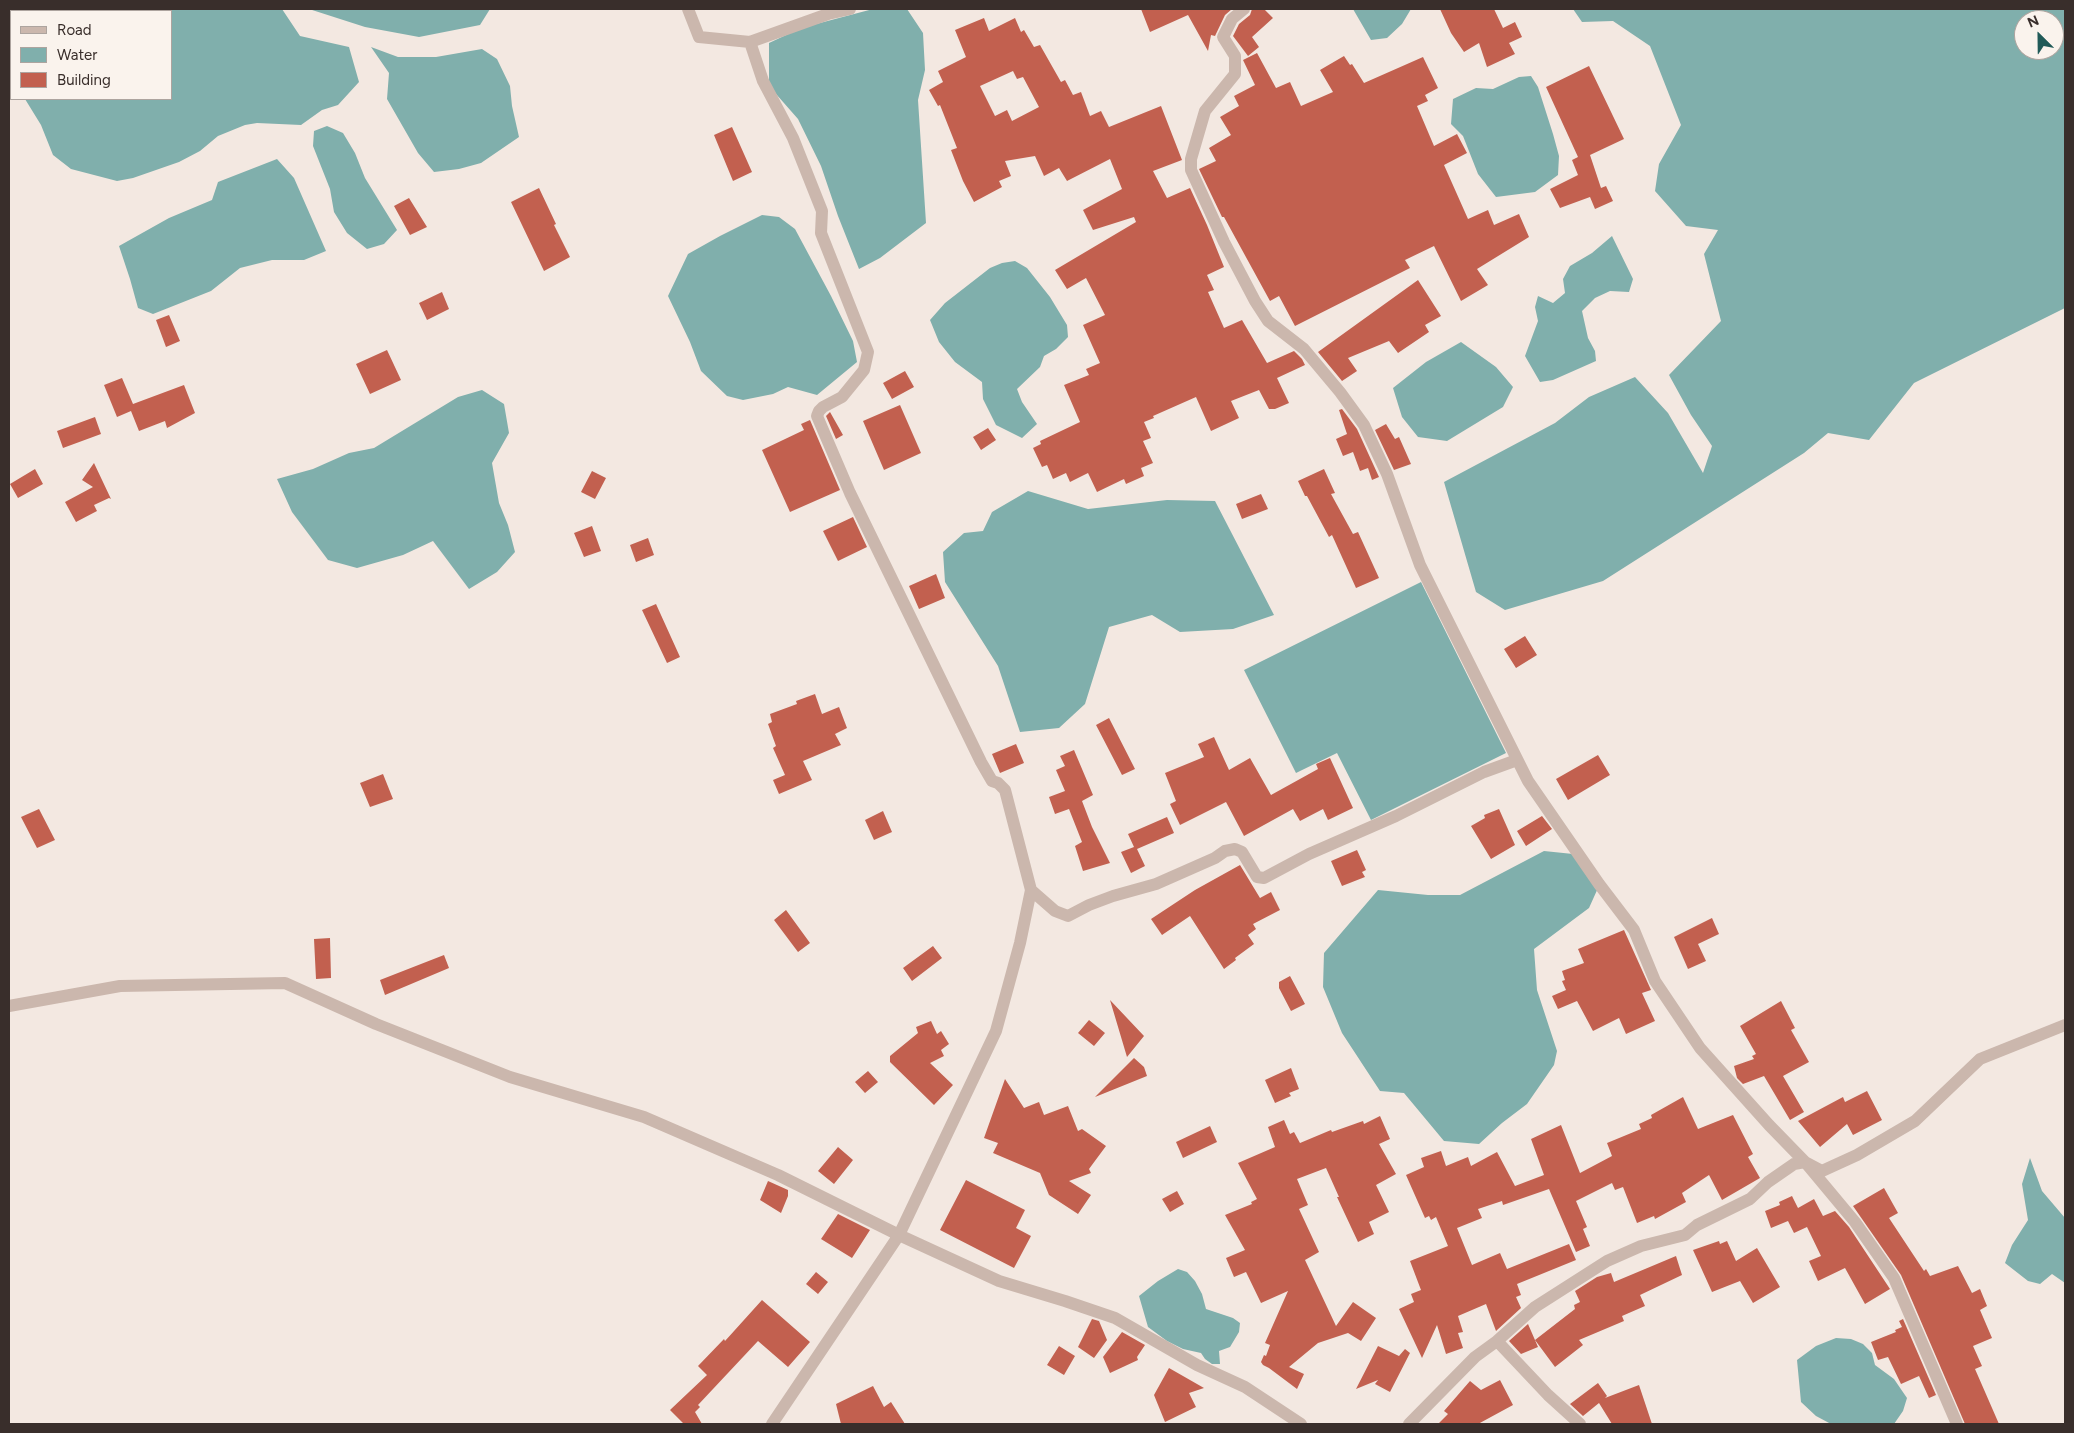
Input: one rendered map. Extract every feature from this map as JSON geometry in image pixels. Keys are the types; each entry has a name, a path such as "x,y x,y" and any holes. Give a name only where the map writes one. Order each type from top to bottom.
{"street":[{"path":"688,9 698,36 750,42 828,14 850,9"},
{"path":"1244,9 1232,19 1223,37 1235,56 1235,74 1205,110 1191,159 1191,170 1224,242 1259,308 1268,321 1304,349 1340,392 1364,425 1390,482 1420,565 1528,781 1599,884 1634,930 1654,981 1700,1048 1805,1162 1854,1222 1894,1278 1957,1424"},
{"path":"750,42 763,81 793,138 822,211 821,233 868,352 864,370 842,397 823,407 817,416 850,494 981,762 992,781 998,783 1005,790 1031,890 1020,943 996,1031 899,1235 772,1424"},
{"path":"1031,890 1055,911 1068,916 1097,902 1156,884 1235,848 1242,852 1257,876 1264,878 1309,854 1396,816 1484,772 1517,760"},
{"path":"9,1006 120,986 285,983 376,1024 510,1077 644,1117 778,1175 899,1235 999,1281 1115,1318 1197,1365 1245,1387 1301,1424"},
{"path":"1409,1424 1475,1357 1497,1341 1535,1307 1607,1261 1641,1246 1685,1235 1697,1225 1750,1199 1768,1182 1794,1164 1805,1162 1822,1171 1857,1155 1915,1121 1980,1059 2065,1025"},
{"path":"1497,1341 1548,1395 1580,1424"}],"water":[{"path":"282,9 300,36 349,47 359,82 338,105 322,110 301,125 257,123 245,125 218,136 200,151 179,162 133,178 117,181 71,169 53,155 41,125 26,100 172,100 172,10 44,10"},
{"path":"309,9 490,9 480,25 419,37 365,27"},
{"path":"873,9 907,9 923,33 925,70 918,100 926,223 880,258 859,269 821,166 798,119 769,86 769,43 801,28"},
{"path":"1353,9 1411,9 1402,24 1387,38 1371,40"},
{"path":"1573,9 2065,9 2065,308 1914,383 1869,440 1828,433 1804,453 1603,581 1505,610 1476,592 1444,482 1555,423 1589,397 1635,377 1668,413 1703,473 1712,446 1691,415 1669,375 1721,321 1704,254 1718,230 1686,226 1655,191 1659,164 1681,125 1650,46 1613,21 1582,22"},
{"path":"371,47 398,57 436,57 482,49 497,59 510,86 512,106 519,137 481,163 459,169 434,172 418,153 387,99 389,73"},
{"path":"1531,76 1538,87 1559,156 1558,175 1535,192 1496,197 1478,174 1463,136 1451,124 1453,99 1476,88 1493,89 1519,77"},
{"path":"327,126 343,133 355,153 365,178 397,230 384,244 367,249 347,233 334,212 330,189 313,146 314,131"},
{"path":"277,159 294,178 326,251 304,260 272,260 240,268 211,291 153,314 138,308 119,246 169,218 212,200 218,182"},
{"path":"762,215 779,217 795,229 853,341 857,362 817,395 788,387 773,394 743,400 727,396 701,371 690,342 668,296 688,254"},
{"path":"1612,236 1633,279 1629,292 1610,291 1595,298 1582,311 1588,338 1595,351 1596,361 1553,380 1540,382 1525,356 1538,321 1535,307 1538,296 1553,303 1565,293 1563,279 1570,266 1592,253"},
{"path":"1015,261 1027,268 1050,297 1067,325 1068,337 1056,349 1044,356 1040,367 1017,389 1022,402 1037,424 1022,438 996,425 983,399 982,382 955,362 939,342 930,320 945,303 990,268 1002,263"},
{"path":"1461,342 1496,367 1513,387 1503,407 1447,441 1418,437 1402,417 1393,388 1426,362"},
{"path":"482,390 504,404 509,433 492,463 499,503 508,525 515,552 497,572 469,589 433,541 403,555 357,568 328,560 292,512 277,479 313,469 349,453 374,448 458,397"},
{"path":"1028,491 1088,509 1167,500 1215,501 1274,615 1233,629 1180,632 1152,615 1109,627 1085,704 1059,728 1020,732 998,666 945,582 943,552 964,533 983,531 992,512"},
{"path":"1421,582 1506,753 1371,820 1337,753 1296,773 1244,670"},
{"path":"1544,851 1573,854 1598,888 1589,908 1534,949 1537,990 1557,1051 1554,1065 1527,1104 1479,1144 1444,1141 1404,1093 1380,1091 1342,1033 1323,987 1324,953 1378,890 1428,895 1460,895"},
{"path":"2030,1158 2042,1191 2065,1218 2065,1283 2052,1274 2040,1284 2028,1281 2005,1263 2012,1245 2028,1220 2022,1184"},
{"path":"1178,1269 1187,1272 1195,1281 1202,1294 1206,1309 1233,1318 1240,1323 1239,1332 1230,1347 1219,1351 1220,1364 1212,1364 1201,1353 1183,1349 1167,1341 1148,1327 1139,1296 1158,1281"},
{"path":"1836,1338 1851,1339 1863,1344 1872,1353 1875,1365 1894,1379 1907,1398 1903,1411 1894,1424 1831,1424 1816,1416 1801,1402 1797,1360 1816,1346"}],"building":[{"path":"1141,9 1232,9 1225,15 1215,36 1211,35 1208,51 1188,15 1150,32"},
{"path":"1252,9 1264,9 1273,18 1252,37 1259,47 1248,56 1233,36 1239,24 1250,15"},
{"path":"1440,9 1494,9 1503,28 1515,22 1522,37 1509,43 1515,54 1487,67 1479,43 1464,52 1451,33"},
{"path":"984,18 989,31 1015,18 1021,32 1024,30 1034,47 1040,45 1061,82 1065,80 1073,95 1081,92 1090,116 1101,111 1109,127 1161,106 1182,160 1153,171 1167,198 1190,188 1207,225 1224,267 1207,275 1214,290 1208,292 1224,328 1242,320 1267,363 1294,351 1302,359 1305,365 1277,378 1289,403 1275,409 1269,409 1259,390 1231,401 1239,418 1211,431 1196,397 1153,416 1154,418 1144,422 1151,438 1143,441 1153,463 1141,468 1144,476 1126,484 1124,479 1097,492 1088,473 1070,482 1066,473 1053,479 1047,465 1042,467 1033,448 1041,444 1040,441 1080,422 1064,385 1089,375 1086,369 1100,363 1083,325 1105,315 1086,278 1067,289 1055,270 1136,222 1134,217 1093,230 1083,210 1122,189 1110,159 1067,181 1059,168 1044,176 1035,156 1005,161 1011,176 999,181 1002,187 974,202 963,181 951,150 957,148 940,105 938,106 929,90 943,82 938,71 966,57 955,30","holes":["1013,71 1017,79 1023,77 1039,107 1012,121 1007,110 995,116 980,86"]},
{"path":"1257,53 1276,88 1290,82 1301,106 1333,92 1320,70 1344,56 1350,65 1352,64 1364,83 1423,57 1438,88 1425,95 1428,101 1417,106 1434,146 1457,134 1467,153 1444,165 1468,219 1488,210 1494,225 1519,214 1529,237 1477,269 1488,285 1461,301 1434,246 1405,260 1410,268 1295,326 1279,296 1270,301 1224,217 1222,217 1199,169 1216,161 1209,148 1231,135 1220,117 1239,106 1234,96 1255,85 1243,60"},
{"path":"1589,66 1624,139 1590,155 1601,188 1606,186 1613,201 1595,209 1590,197 1560,208 1550,189 1578,175 1572,160 1578,157 1546,87"},
{"path":"732,127 752,172 733,181 714,135"},
{"path":"539,188 570,257 544,271 511,202"},
{"path":"409,198 427,227 410,235 394,206"},
{"path":"1418,280 1441,316 1425,325 1429,332 1398,353 1389,341 1348,358 1357,371 1342,381 1318,352"},
{"path":"442,292 449,309 427,320 419,303"},
{"path":"169,315 180,341 166,347 156,320"},
{"path":"387,350 401,380 370,394 356,364"},
{"path":"905,371 914,387 892,399 883,383"},
{"path":"122,378 133,404 184,385 195,413 167,428 165,421 139,431 131,411 117,417 104,385"},
{"path":"900,405 921,453 884,470 863,421"},
{"path":"1342,409 1357,429 1379,477 1372,480 1368,468 1360,471 1353,452 1343,456 1336,439 1347,434 1339,410"},
{"path":"830,412 843,435 836,439 826,416"},
{"path":"95,417 101,434 63,448 57,431"},
{"path":"810,420 840,490 790,512 762,450 804,430 801,424"},
{"path":"1386,424 1395,439 1399,437 1411,464 1394,470 1375,430"},
{"path":"988,428 996,440 981,450 973,437"},
{"path":"94,463 111,499 109,498 94,505 97,511 76,522 65,502 93,487 82,480"},
{"path":"35,469 43,484 18,498 10,484"},
{"path":"1324,469 1335,493 1331,494 1353,534 1358,532 1379,578 1356,588 1332,535 1329,537 1298,481"},
{"path":"592,471 606,478 595,499 581,492"},
{"path":"1261,494 1268,509 1242,519 1236,504"},
{"path":"853,517 867,547 838,561 823,531"},
{"path":"592,526 601,551 584,557 574,533"},
{"path":"648,538 654,555 636,562 630,545"},
{"path":"936,574 945,598 919,609 909,586"},
{"path":"656,604 680,657 667,663 642,610"},
{"path":"1525,636 1537,655 1516,668 1504,649"},
{"path":"815,694 822,714 839,707 847,728 835,734 841,745 803,761 812,780 779,794 773,780 785,775 773,748 776,746 768,724 772,722 770,714 797,704 796,701"},
{"path":"1109,718 1135,769 1122,775 1096,725"},
{"path":"1214,737 1229,770 1250,758 1271,795 1318,769 1316,764 1330,758 1353,808 1328,820 1323,809 1300,821 1293,809 1244,836 1226,802 1180,825 1170,804 1176,801 1165,773 1204,757 1198,744"},
{"path":"1016,744 1024,763 1000,773 992,754"},
{"path":"1074,750 1093,795 1082,801 1092,827 1110,863 1083,871 1075,846 1082,842 1069,809 1055,814 1049,797 1065,791 1056,770 1065,766 1060,756"},
{"path":"1598,755 1610,775 1568,800 1556,779"},
{"path":"383,774 393,799 370,807 360,783"},
{"path":"39,809 55,840 37,848 21,817"},
{"path":"1499,809 1515,845 1491,859 1471,826 1485,818 1484,815"},
{"path":"883,811 892,832 874,840 865,820"},
{"path":"1542,816 1552,829 1526,846 1517,831"},
{"path":"1167,817 1174,833 1137,849 1145,866 1131,873 1121,852 1134,847 1128,834"},
{"path":"1357,850 1366,870 1362,872 1365,877 1342,886 1331,861"},
{"path":"1240,865 1260,898 1271,892 1280,910 1253,924 1256,929 1248,935 1254,944 1224,969 1190,916 1162,935 1151,919 1195,890"},
{"path":"786,910 810,943 798,952 774,920"},
{"path":"1712,918 1719,934 1698,944 1706,961 1688,969 1674,937"},
{"path":"1624,930 1651,990 1642,993 1655,1021 1626,1034 1619,1018 1593,1031 1577,1001 1558,1009 1552,996 1566,990 1562,981 1565,980 1562,971 1584,963 1578,949"},
{"path":"330,938 331,978 316,979 314,939"},
{"path":"933,946 942,958 912,981 903,968"},
{"path":"444,955 449,968 385,995 380,980"},
{"path":"1290,976 1305,1004 1291,1011 1279,988 1279,982"},
{"path":"1110,1000 1144,1036 1127,1057"},
{"path":"1781,1001 1795,1028 1791,1030 1809,1062 1783,1076 1804,1112 1790,1120 1764,1076 1743,1084 1737,1078 1734,1066 1754,1059 1752,1056 1756,1054 1740,1026"},
{"path":"1089,1020 1105,1033 1094,1046 1078,1033"},
{"path":"931,1021 937,1034 941,1031 949,1044 941,1050 944,1056 930,1063 953,1085 934,1105 890,1062 890,1056 918,1033 916,1027"},
{"path":"1134,1058 1144,1067 1147,1076 1095,1097"},
{"path":"1291,1068 1299,1089 1289,1093 1291,1096 1275,1103 1265,1080"},
{"path":"868,1071 878,1082 865,1093 855,1082"},
{"path":"1005,1079 1024,1108 1039,1102 1044,1115 1068,1106 1078,1131 1082,1129 1106,1146 1089,1169 1091,1173 1069,1181 1091,1195 1078,1214 1049,1195 1040,1173 993,1153 998,1143 984,1138"},
{"path":"1867,1091 1882,1120 1853,1135 1847,1124 1820,1147 1798,1121 1843,1097 1845,1102"},
{"path":"1683,1097 1698,1129 1733,1115 1753,1154 1748,1157 1760,1178 1722,1200 1709,1175 1682,1193 1686,1202 1655,1219 1654,1216 1637,1223 1623,1187 1615,1190 1612,1183 1576,1201 1587,1227 1583,1229 1590,1246 1576,1252 1549,1189 1503,1205 1502,1201 1478,1209 1482,1218 1457,1228 1472,1265 1500,1253 1507,1269 1569,1244 1576,1260 1517,1284 1521,1295 1516,1297 1521,1308 1496,1331 1486,1304 1458,1316 1463,1332 1458,1333 1463,1348 1446,1354 1437,1325 1422,1358 1399,1309 1414,1302 1411,1294 1421,1290 1410,1261 1448,1246 1436,1217 1431,1220 1429,1216 1425,1218 1406,1175 1424,1167 1421,1158 1441,1151 1446,1166 1468,1157 1471,1166 1497,1152 1515,1186 1544,1175 1531,1139 1561,1125 1580,1173 1612,1156 1607,1143 1641,1129 1639,1124 1652,1118 1651,1115"},
{"path":"1380,1116 1390,1139 1379,1144 1396,1174 1376,1185 1389,1212 1369,1222 1374,1234 1358,1242 1326,1168 1297,1179 1308,1205 1299,1209 1319,1252 1305,1260 1336,1326 1353,1302 1376,1318 1361,1341 1348,1333 1318,1343 1289,1367 1304,1374 1297,1389 1261,1362 1264,1355 1266,1356 1270,1345 1265,1343 1288,1291 1261,1303 1246,1272 1234,1277 1226,1258 1245,1250 1225,1215 1252,1204 1251,1202 1257,1199 1238,1163 1275,1147 1268,1127 1284,1120 1290,1134 1294,1132 1300,1143 1331,1130 1332,1132 1363,1121 1364,1124"},
{"path":"1210,1126 1217,1142 1183,1158 1176,1142"},
{"path":"838,1147 853,1160 834,1184 818,1171"},
{"path":"966,1180 1025,1210 1016,1228 1031,1236 1014,1268 940,1230"},
{"path":"768,1181 788,1190 788,1196 781,1213 760,1200"},
{"path":"1884,1188 1898,1213 1889,1218 1924,1271 1926,1269 1930,1276 1958,1266 1972,1293 1980,1289 1987,1306 1980,1310 1992,1338 1973,1346 1982,1366 1975,1369 1999,1424 1965,1424 1901,1275 1853,1206"},
{"path":"1177,1191 1184,1204 1170,1212 1162,1199"},
{"path":"1792,1196 1798,1208 1814,1199 1823,1216 1835,1211 1849,1227 1890,1289 1865,1304 1845,1268 1818,1281 1809,1261 1821,1256 1807,1227 1794,1233 1788,1221 1771,1228 1765,1211 1780,1205 1779,1202"},
{"path":"838,1214 870,1230 852,1258 821,1239"},
{"path":"1719,1241 1720,1244 1727,1241 1736,1261 1757,1248 1780,1287 1753,1303 1740,1281 1712,1292 1693,1250"},
{"path":"1676,1256 1682,1275 1640,1295 1645,1306 1622,1316 1624,1321 1579,1340 1583,1345 1555,1367 1535,1340 1575,1309 1574,1305 1580,1302 1575,1291 1597,1277 1611,1273 1614,1282"},
{"path":"816,1272 828,1282 818,1294 806,1284"},
{"path":"762,1300 810,1342 788,1367 758,1341 698,1405 700,1407 695,1412 702,1424 684,1424 670,1410 707,1375 698,1366 724,1339 725,1341"},
{"path":"1092,1319 1099,1321 1107,1340 1094,1358 1078,1347"},
{"path":"1903,1319 1936,1395 1929,1398 1919,1376 1901,1384 1888,1357 1878,1360 1871,1342 1896,1332 1895,1330 1902,1327 1899,1321"},
{"path":"1528,1324 1538,1347 1521,1354 1509,1341"},
{"path":"1122,1332 1145,1345 1137,1357 1138,1360 1110,1373 1103,1357"},
{"path":"1059,1346 1075,1356 1064,1375 1047,1365"},
{"path":"1378,1346 1399,1356 1405,1349 1410,1353 1390,1392 1375,1384 1378,1380 1356,1389"},
{"path":"1169,1368 1204,1388 1189,1393 1196,1407 1165,1422 1154,1395"},
{"path":"1500,1380 1513,1405 1478,1424 1438,1424 1448,1414 1444,1411 1470,1381 1481,1390"},
{"path":"1598,1383 1607,1396 1605,1398 1639,1385 1652,1424 1612,1424 1599,1403 1583,1416 1570,1404"},
{"path":"873,1386 884,1407 891,1402 905,1424 841,1424 836,1404"}]}
